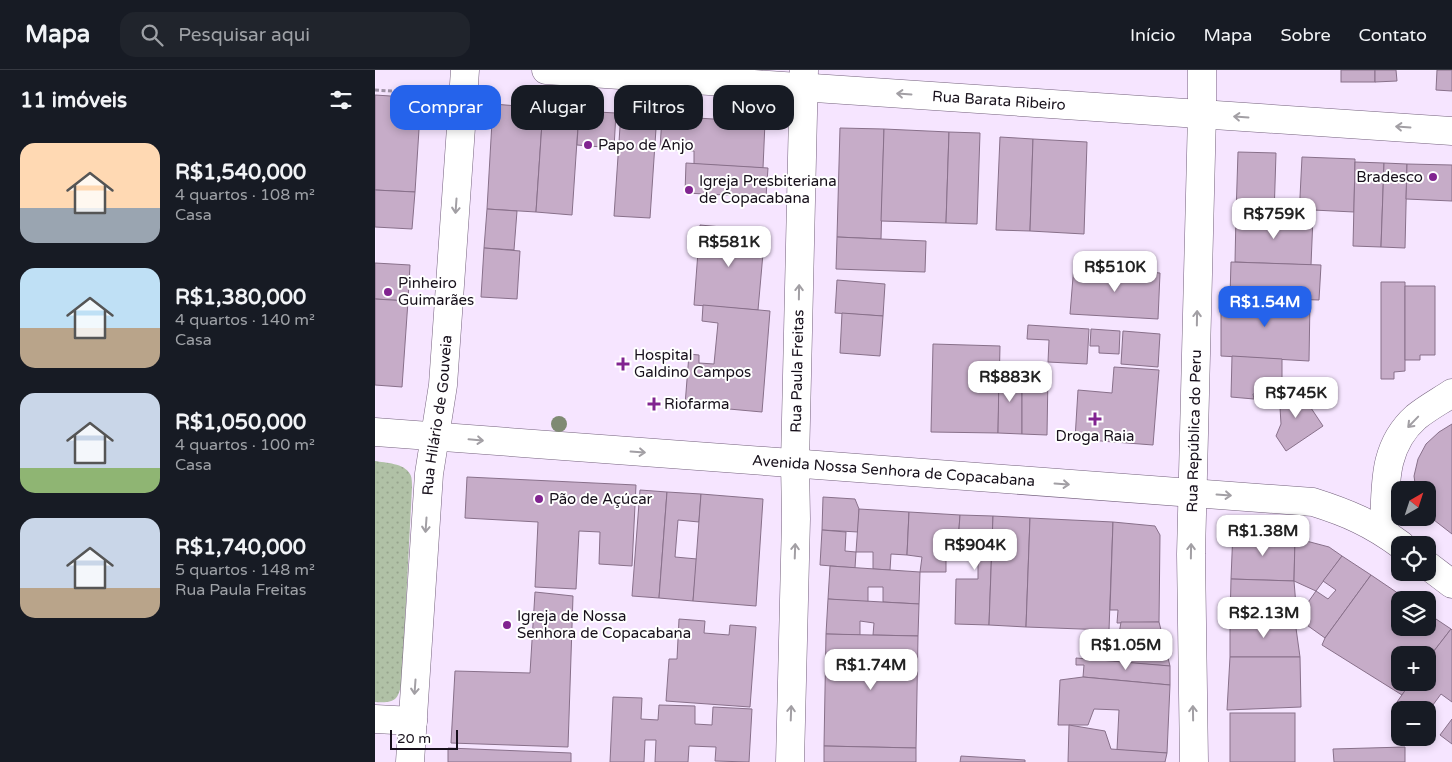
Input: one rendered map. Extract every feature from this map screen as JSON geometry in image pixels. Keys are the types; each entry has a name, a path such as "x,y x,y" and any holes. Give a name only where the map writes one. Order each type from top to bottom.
{"street":[{"name":"Rua Hilário de Gouveia","path":"410,762 429,474 443,385 465,70"},
{"name":"Rua Barata Ribeiro","path":"546,70 804,79 1203,114 1452,131"},
{"name":"Rua República do Peru","path":"1194,762 1191,554 1203,114 1202,70"},
{"name":"Rua Paula Freitas","path":"789,762 796,519 795,464 804,79"},
{"path":"1393,536 1387,470 1391,451 1400,435 1417,417 1452,393"},
{"name":"Avenida Nossa Senhora de Copacabana","path":"375,432 1313,502 1350,514 1391,538"},
{"path":"1436,572 1452,584"},
{"path":"375,718 413,721"}],"path":[{"path":"375,90 390,91"}],"green space":[{"path":"375,461 394,464 404,468 411,475 412,484 402,681 397,697 387,702 375,702"}],"building":[{"path":"1341,70 1375,70 1375,82 1341,82"},
{"path":"1375,70 1396,70 1397,81 1375,82"},
{"path":"1437,70 1452,70 1452,91 1436,90"},
{"path":"375,95 390,96 390,130 419,130 415,192 375,190"},
{"path":"501,105 511,105 511,130 542,130 536,212 487,209 492,130 501,130"},
{"path":"604,112 614,113 614,148 577,145 578,130 604,130"},
{"path":"703,118 713,119 713,130 765,130 763,168 694,164 694,151 660,149 661,130 703,130"},
{"path":"840,128 884,129 881,239 837,237"},
{"path":"884,129 949,132 946,223 881,221"},
{"path":"542,130 578,130 572,215 536,212"},
{"path":"620,130 656,130 650,218 614,216"},
{"path":"949,132 980,133 977,224 946,223"},
{"path":"1000,137 1033,139 1030,231 996,230"},
{"path":"1033,139 1087,142 1084,234 1030,231"},
{"path":"1238,152 1276,153 1274,216 1236,215"},
{"path":"1302,157 1355,159 1354,212 1313,210 1313,217 1299,217"},
{"path":"1355,162 1384,163 1381,247 1353,246"},
{"path":"686,163 768,168 766,197 685,193"},
{"path":"1384,163 1407,164 1405,248 1381,247"},
{"path":"1407,164 1452,165 1452,201 1406,199"},
{"path":"375,190 415,192 412,229 375,227"},
{"path":"487,209 517,211 514,250 484,248"},
{"path":"1236,215 1313,217 1311,265 1235,262"},
{"path":"700,225 765,231 758,310 694,305"},
{"path":"837,237 926,241 925,272 836,269"},
{"path":"484,248 520,251 517,299 481,297"},
{"path":"1231,262 1321,265 1319,300 1230,297"},
{"path":"375,263 410,265 408,301 375,299"},
{"path":"1074,265 1160,273 1158,319 1070,314"},
{"path":"837,280 885,284 883,316 835,313"},
{"path":"1381,282 1405,282 1405,371 1394,372 1394,379 1381,379"},
{"path":"1405,286 1435,286 1435,355 1420,355 1420,360 1405,360"},
{"path":"1221,296 1310,300 1309,361 1221,356"},
{"path":"375,299 408,301 402,387 375,385"},
{"path":"703,305 770,311 762,412 685,405 689,354 699,355 699,363 714,364 718,323 702,321"},
{"path":"842,313 883,316 880,356 840,353"},
{"path":"1028,325 1089,329 1087,364 1048,362 1049,340 1027,339"},
{"path":"1091,329 1120,331 1119,354 1099,353 1099,346 1090,346"},
{"path":"1123,331 1160,334 1158,367 1121,364"},
{"path":"933,344 1000,346 998,433 931,432"},
{"path":"1232,356 1282,359 1282,391 1253,394 1254,399 1231,397"},
{"path":"1114,367 1159,370 1153,445 1075,439 1078,390 1112,393"},
{"path":"999,372 1022,373 1022,434 998,433"},
{"path":"1022,373 1048,374 1047,435 1022,434"},
{"path":"1299,390 1323,426 1286,451 1276,436 1281,424 1279,391"},
{"path":"1452,424 1452,534 1436,522 1436,481 1415,481 1414,476 1418,459 1426,444 1439,432"},
{"path":"467,477 636,485 632,566 599,564 600,532 579,531 576,589 535,587 538,522 465,518"},
{"path":"640,490 667,492 659,598 632,596"},
{"path":"667,492 701,494 699,522 678,520 675,557 697,559 693,601 659,598"},
{"path":"701,494 763,499 756,606 693,601"},
{"path":"823,497 855,499 859,509 858,532 822,530"},
{"path":"859,509 909,512 907,555 891,554 890,570 873,569 873,552 856,552"},
{"path":"909,512 960,515 957,556 946,556 946,572 920,572 922,557 907,555"},
{"path":"960,515 993,516 989,625 955,624 956,579 978,579 978,558 957,556"},
{"path":"993,516 1030,518 1026,627 989,625"},
{"path":"1030,518 1113,522 1109,630 1026,627"},
{"path":"1113,522 1155,526 1160,535 1159,622 1117,623 1118,610 1110,610"},
{"path":"822,530 846,532 845,551 856,552 855,568 820,565"},
{"path":"1233,530 1295,538 1294,581 1231,579"},
{"path":"1295,538 1329,547 1342,556 1316,591 1294,581"},
{"path":"1342,556 1371,575 1325,638 1297,618 1316,591 1328,599 1336,590 1323,581"},
{"path":"830,566 920,572 919,604 883,602 883,587 868,587 868,602 828,599"},
{"path":"1371,575 1395,591 1391,591 1391,636 1436,636 1436,619 1451,629 1436,648 1436,646 1391,646 1391,688 1322,645 1325,638"},
{"path":"1231,579 1294,581 1297,618 1295,621 1230,622"},
{"path":"535,592 573,596 568,747 451,743 455,671 530,673"},
{"path":"828,599 919,604 918,636 873,635 874,623 860,621 860,635 826,634"},
{"path":"679,619 705,621 704,633 729,635 730,625 756,627 750,707 666,701 669,659 677,659"},
{"path":"1295,621 1300,657 1230,657 1230,622"},
{"path":"1121,622 1159,622 1170,666 1114,662 1116,648 1109,647 1109,630 1119,634"},
{"path":"1451,629 1452,702 1441,694 1436,701 1398,701 1405,691 1436,691 1436,648"},
{"path":"826,634 918,636 916,748 824,746"},
{"path":"1230,657 1300,657 1301,707 1227,710"},
{"path":"1076,658 1170,666 1170,685 1083,677 1084,665 1076,665"},
{"path":"1083,677 1170,685 1167,753 1117,750 1119,710 1094,709 1088,725 1058,725 1060,680"},
{"path":"1396,691 1405,691 1402,695"},
{"path":"613,697 642,698 641,719 658,720 659,705 695,706 695,724 712,725 713,707 752,709 749,762 715,761 716,747 689,746 688,762 655,762 656,740 645,740 644,762 610,762"},
{"path":"1230,713 1295,713 1295,762 1230,762"},
{"path":"1452,719 1452,744 1440,735"},
{"path":"1069,725 1105,731 1111,749 1167,753 1165,762 1068,762"},
{"path":"824,746 916,748 916,762 824,762"},
{"path":"1405,747 1405,762 1334,762 1333,749"},
{"path":"448,748 571,753 571,762 448,762"},
{"path":"961,756 1025,760 1025,762 960,762"}],"place":[{"name":"Papo de Anjo","path":"588,145"},
{"name":"Bradesco","path":"1433,177"},
{"name":"Igreja Presbiteriana de Copacabana","path":"689,190"},
{"name":"Pinheiro Guimarães","path":"388,292"},
{"name":"Hospital Galdino Campos","path":"623,364"},
{"name":"Riofarma","path":"654,404"},
{"name":"Droga Raia","path":"1095,419"},
{"name":"Pão de Açúcar","path":"539,499"},
{"name":"Igreja de Nossa Senhora de Copacabana","path":"507,625"}]}
